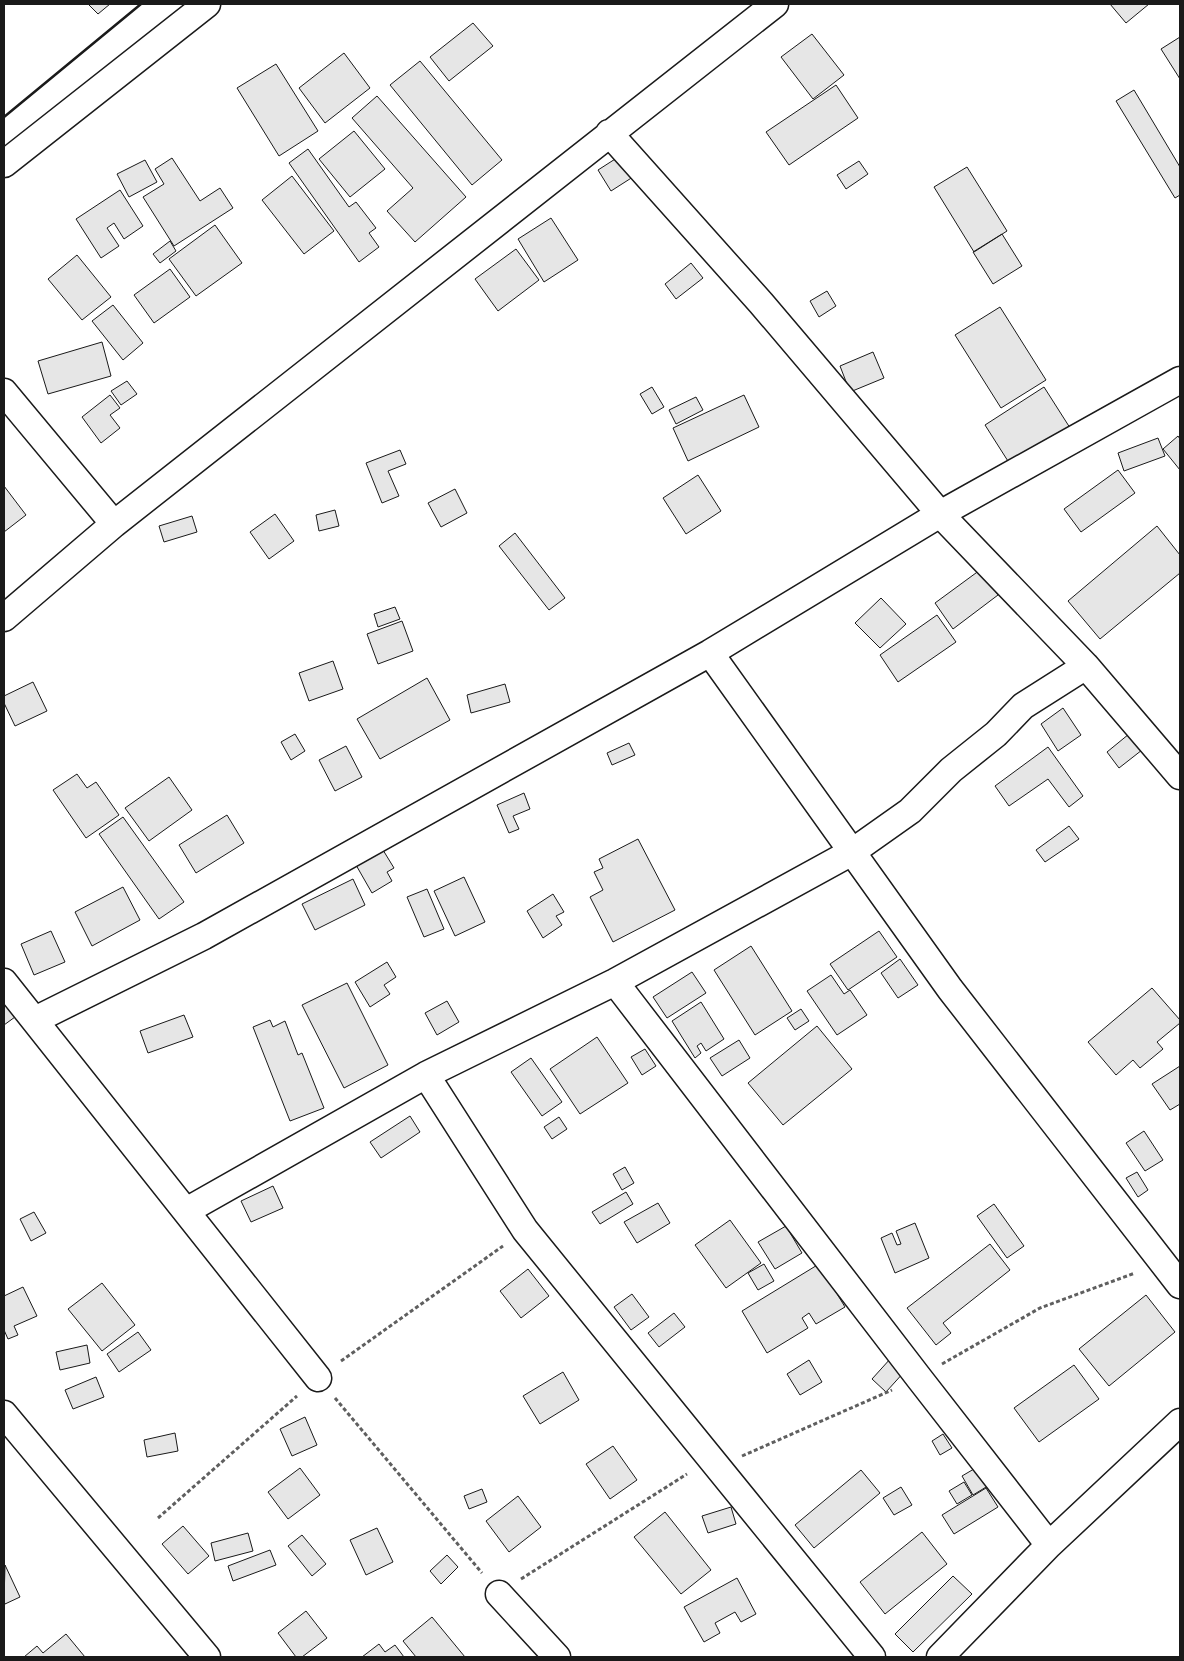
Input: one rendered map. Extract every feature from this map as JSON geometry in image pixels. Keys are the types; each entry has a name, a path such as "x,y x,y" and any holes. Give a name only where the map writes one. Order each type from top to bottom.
{"street":[{"path":"4,164 207,4"},
{"path":"4,618 114,524 775,4"},
{"path":"609,133 761,303 940,514 1086,666 1180,776"},
{"path":"35,1020 204,936 710,654 940,514 1180,380"},
{"path":"4,392 114,524"},
{"path":"710,654 950,989 1180,1285"},
{"path":"186,1211 426,1075 615,982 852,852 910,811 951,770 996,734 1023,706 1086,666"},
{"path":"4,982 318,1378"},
{"path":"615,982 1049,1545"},
{"path":"426,1075 526,1230 716,1467 872,1657"},
{"path":"4,1414 207,1657"},
{"path":"940,1657 1049,1545 1180,1422"},
{"path":"499,1594 557,1657"}],"path":[{"path":"318,1378 499,1594 683,1475 716,1467 919,1378 1040,1308 1163,1262"}],"building":[{"path":"88,4 110,4 98,14"},
{"path":"1110,4 1149,4 1126,23"},
{"path":"473,23 493,46 449,81 430,57"},
{"path":"812,34 844,75 813,99 781,57"},
{"path":"1180,37 1180,79 1161,49"},
{"path":"344,53 370,88 325,123 299,88"},
{"path":"420,61 502,160 472,185 390,85"},
{"path":"276,64 318,131 279,156 237,88"},
{"path":"836,85 858,118 789,165 766,132"},
{"path":"1134,90 1180,167 1180,195 1175,198 1116,101"},
{"path":"377,96 466,197 415,242 387,211 413,188 352,118"},
{"path":"354,131 385,169 350,197 319,159"},
{"path":"308,149 349,207 356,202 376,228 369,233 379,247 359,262 289,163"},
{"path":"623,154 636,175 611,191 598,170"},
{"path":"172,158 200,201 220,188 233,208 174,246 143,197 164,184 155,169"},
{"path":"145,160 157,182 129,197 117,174"},
{"path":"859,161 868,174 846,189 837,175"},
{"path":"967,167 1007,231 974,252 934,187"},
{"path":"292,176 334,231 304,254 262,200"},
{"path":"120,190 143,226 124,239 114,223 107,228 119,246 101,258 76,219"},
{"path":"551,218 578,260 544,282 518,239"},
{"path":"215,225 242,263 196,296 169,259"},
{"path":"1002,234 1022,266 993,284 973,252"},
{"path":"170,241 176,251 160,263 153,254"},
{"path":"516,249 539,280 498,311 475,279"},
{"path":"77,255 111,297 82,320 48,279"},
{"path":"691,263 703,278 676,299 665,284"},
{"path":"170,269 190,297 154,323 134,295"},
{"path":"827,291 836,306 819,317 810,301"},
{"path":"113,305 143,343 123,360 92,321"},
{"path":"1000,307 1046,380 1001,408 955,335"},
{"path":"102,342 111,376 48,394 38,361"},
{"path":"873,352 884,378 850,392 840,366"},
{"path":"127,381 137,394 121,405 111,391"},
{"path":"652,387 664,407 652,414 640,394"},
{"path":"1044,387 1072,431 1013,469 985,425"},
{"path":"110,395 120,408 110,415 120,428 101,443 82,417"},
{"path":"744,395 759,427 688,461 673,428"},
{"path":"696,397 703,410 676,424 669,410"},
{"path":"1178,436 1180,439 1180,470 1163,449"},
{"path":"1158,438 1165,456 1124,471 1118,453"},
{"path":"400,450 406,464 388,471 399,496 382,503 366,463"},
{"path":"1118,470 1135,493 1081,532 1064,509"},
{"path":"698,475 721,511 686,534 663,498"},
{"path":"4,486 26,515 4,532"},
{"path":"455,489 467,513 441,527 428,503"},
{"path":"335,510 339,526 319,531 316,515"},
{"path":"275,514 294,541 269,559 250,532"},
{"path":"192,516 197,532 164,542 159,526"},
{"path":"1157,526 1180,555 1180,573 1100,639 1068,601"},
{"path":"515,533 565,598 549,610 499,546"},
{"path":"980,570 998,595 953,629 935,603"},
{"path":"881,598 906,624 880,648 855,623"},
{"path":"395,607 400,619 378,627 374,614"},
{"path":"937,615 956,642 898,682 880,655"},
{"path":"402,621 413,651 378,664 367,634"},
{"path":"333,661 343,689 309,701 299,673"},
{"path":"427,678 450,720 380,759 357,719"},
{"path":"33,682 47,711 15,726 4,703 4,696"},
{"path":"505,684 510,702 471,713 467,695"},
{"path":"1063,708 1081,735 1058,751 1041,724"},
{"path":"295,734 305,751 291,760 281,742"},
{"path":"1129,734 1142,750 1119,768 1107,752"},
{"path":"629,743 635,755 612,765 607,753"},
{"path":"346,746 362,777 335,791 319,760"},
{"path":"1048,747 1083,796 1069,807 1048,779 1009,806 995,786"},
{"path":"77,774 87,788 96,782 119,815 86,838 53,790"},
{"path":"169,777 192,810 149,841 125,808"},
{"path":"524,793 530,809 513,816 519,829 509,833 497,805"},
{"path":"227,815 244,843 196,873 179,845"},
{"path":"123,817 184,902 159,919 99,834"},
{"path":"1069,826 1079,839 1045,862 1036,850"},
{"path":"638,839 675,910 613,942 590,897 603,890 594,872 603,868 599,859"},
{"path":"383,850 394,868 387,872 392,881 372,893 356,865"},
{"path":"464,877 485,922 455,936 434,891"},
{"path":"353,879 365,905 315,930 302,904"},
{"path":"123,887 140,920 92,946 75,912"},
{"path":"427,889 444,929 424,937 407,897"},
{"path":"553,894 564,912 556,916 562,925 543,938 527,911"},
{"path":"51,931 65,962 34,975 21,944"},
{"path":"879,931 897,957 848,990 830,964"},
{"path":"751,946 792,1011 755,1035 714,970"},
{"path":"900,959 918,985 898,998 881,973"},
{"path":"387,962 396,977 384,985 390,994 370,1007 355,982"},
{"path":"692,972 706,993 667,1018 653,997"},
{"path":"831,975 844,994 850,990 867,1015 837,1035 807,991"},
{"path":"347,983 388,1065 344,1088 302,1005"},
{"path":"1152,988 1180,1020 1180,1023 1157,1042 1163,1049 1140,1068 1133,1060 1116,1075 1088,1042"},
{"path":"447,1001 459,1022 437,1035 425,1013"},
{"path":"701,1002 724,1039 706,1051 701,1043 697,1046 701,1053 695,1058 672,1021"},
{"path":"4,1003 15,1017 4,1025"},
{"path":"801,1009 809,1021 795,1030 787,1018"},
{"path":"184,1015 193,1037 148,1053 140,1031"},
{"path":"270,1020 273,1027 285,1021 298,1055 302,1053 324,1108 290,1121 253,1027"},
{"path":"817,1026 852,1069 783,1125 748,1083"},
{"path":"597,1037 628,1083 580,1114 550,1069"},
{"path":"739,1040 750,1058 722,1076 710,1058"},
{"path":"645,1049 656,1066 642,1075 631,1057"},
{"path":"531,1058 562,1102 542,1116 511,1072"},
{"path":"1180,1066 1180,1104 1170,1110 1152,1084"},
{"path":"410,1116 420,1132 381,1158 370,1142"},
{"path":"559,1117 567,1129 552,1139 544,1127"},
{"path":"1144,1131 1163,1160 1145,1171 1126,1143"},
{"path":"625,1167 634,1183 622,1190 613,1174"},
{"path":"1137,1172 1148,1190 1138,1197 1126,1178"},
{"path":"273,1186 283,1208 251,1222 241,1201"},
{"path":"626,1192 633,1204 600,1224 592,1212"},
{"path":"658,1203 670,1223 637,1243 624,1222"},
{"path":"994,1204 1024,1246 1007,1258 977,1216"},
{"path":"34,1212 46,1233 31,1241 20,1219"},
{"path":"730,1220 761,1263 726,1288 695,1245"},
{"path":"915,1223 929,1258 895,1273 881,1238 892,1233 897,1245 901,1244 896,1231"},
{"path":"786,1226 802,1253 775,1269 758,1242"},
{"path":"990,1244 1010,1270 943,1323 951,1333 936,1345 907,1308"},
{"path":"764,1264 774,1281 758,1290 748,1273"},
{"path":"819,1264 845,1307 816,1324 809,1313 802,1318 808,1328 767,1353 742,1311"},
{"path":"528,1269 549,1296 521,1318 500,1291"},
{"path":"102,1283 135,1325 102,1351 68,1309"},
{"path":"23,1287 37,1316 14,1326 18,1335 8,1339 4,1330 4,1296"},
{"path":"632,1294 649,1317 631,1330 614,1307"},
{"path":"1146,1295 1175,1332 1109,1386 1079,1349"},
{"path":"674,1313 685,1327 659,1347 648,1333"},
{"path":"138,1332 151,1350 119,1372 107,1354"},
{"path":"87,1345 90,1363 60,1370 56,1352"},
{"path":"891,1358 905,1371 886,1392 872,1379"},
{"path":"809,1360 822,1382 800,1395 787,1374"},
{"path":"1074,1365 1099,1399 1039,1442 1014,1408"},
{"path":"563,1372 579,1400 540,1424 523,1396"},
{"path":"96,1377 104,1397 73,1409 65,1390"},
{"path":"305,1417 317,1445 292,1456 280,1429"},
{"path":"175,1433 178,1451 147,1457 144,1440"},
{"path":"943,1434 952,1448 940,1455 932,1441"},
{"path":"613,1446 637,1480 610,1499 586,1464"},
{"path":"979,1466 991,1484 973,1495 962,1476"},
{"path":"300,1468 320,1495 288,1519 268,1492"},
{"path":"861,1470 880,1493 814,1548 795,1525"},
{"path":"964,1482 972,1495 957,1504 949,1491"},
{"path":"901,1487 912,1505 894,1515 883,1498"},
{"path":"986,1488 998,1507 954,1534 942,1515"},
{"path":"482,1489 487,1502 469,1509 464,1496"},
{"path":"518,1496 541,1527 509,1552 486,1521"},
{"path":"731,1507 736,1524 708,1533 702,1516"},
{"path":"665,1512 711,1570 681,1594 634,1537"},
{"path":"183,1526 209,1556 188,1574 162,1544"},
{"path":"377,1528 393,1562 366,1575 350,1540"},
{"path":"922,1532 947,1564 885,1614 860,1582"},
{"path":"248,1533 253,1551 215,1561 211,1543"},
{"path":"302,1535 326,1564 312,1576 288,1546"},
{"path":"270,1550 276,1565 233,1581 228,1566"},
{"path":"447,1555 458,1567 441,1584 430,1571"},
{"path":"5,1565 20,1597 5,1604 4,1601"},
{"path":"953,1576 972,1594 913,1652 895,1634"},
{"path":"737,1578 756,1614 741,1622 735,1612 715,1623 720,1633 704,1642 684,1607"},
{"path":"306,1611 327,1638 302,1657 296,1657 278,1633"},
{"path":"432,1617 465,1657 416,1657 403,1641"},
{"path":"66,1634 85,1657 24,1657 37,1646 43,1653"},
{"path":"379,1644 385,1652 395,1645 404,1657 362,1657"}],"wall":[{"path":"4,117 141,4"}]}
